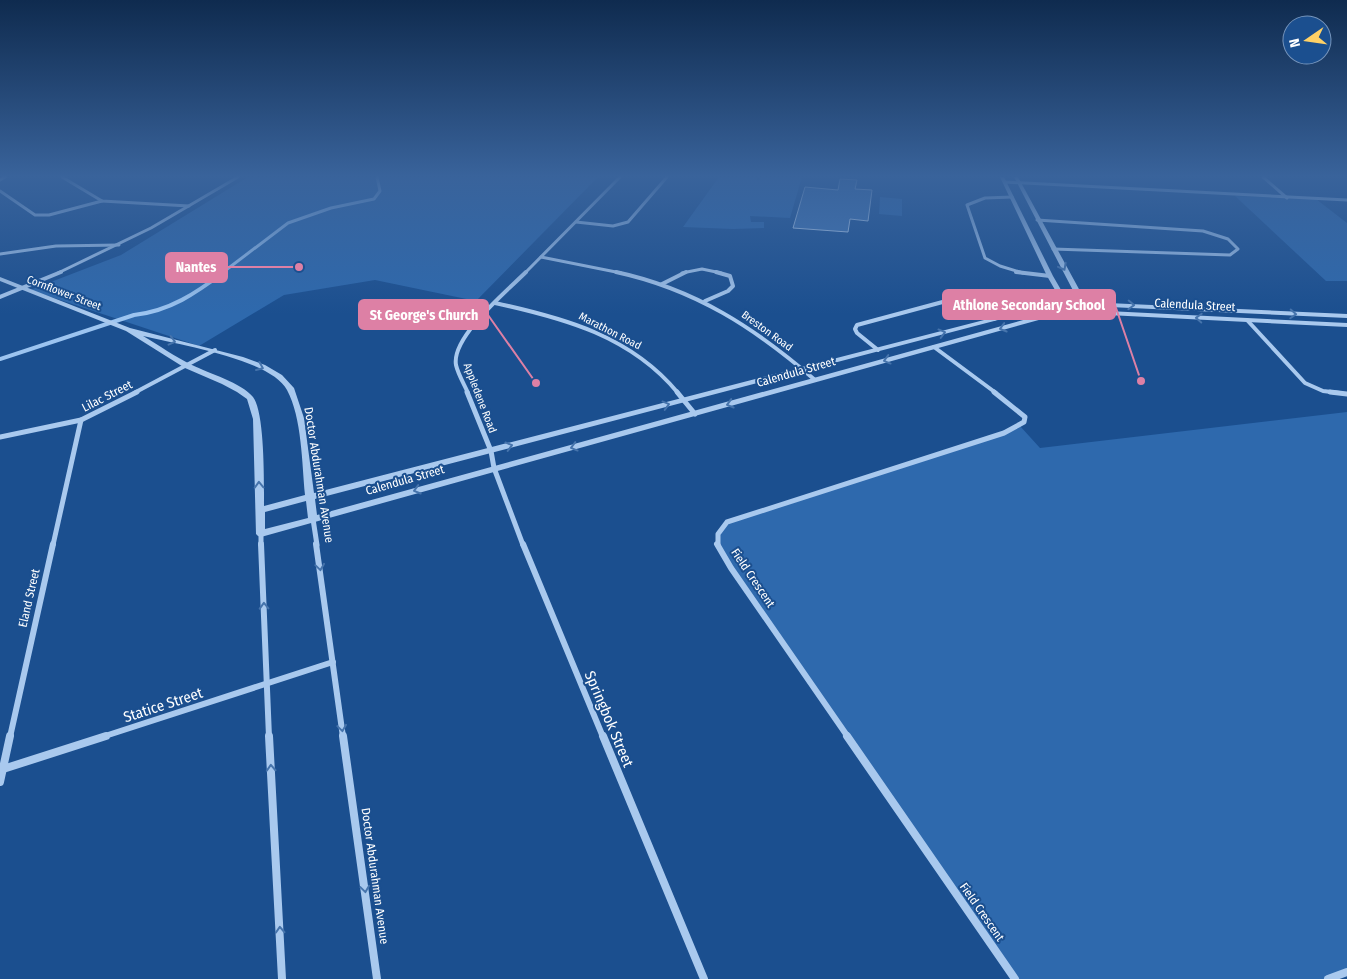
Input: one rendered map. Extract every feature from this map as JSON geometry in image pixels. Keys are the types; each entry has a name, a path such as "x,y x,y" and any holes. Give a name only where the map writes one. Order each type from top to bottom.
{"street":[{"path":"0,296 120,245 160,223"},
{"name":"Appledene Road","path":"494,468 491,451 458,370 456,351 464,337 495,303 575,223"},
{"path":"582,223 613,226 625,223"},
{"path":"973,223 985,258 1019,273 1050,276"},
{"path":"1024,223 1065,304 1073,312"},
{"path":"1039,223 1088,312"},
{"path":"1053,249 1221,255 1236,253 1238,249 1228,239 1203,230 1082,223"},
{"path":"1028,232 1045,234"},
{"path":"0,254 56,246 120,245"},
{"name":"Breston Road","path":"541,257 608,269 662,284 705,301 757,332 815,380"},
{"path":"662,284 687,270 712,269 730,276 733,286 728,291 705,301"},
{"name":"Cornflower Street","path":"0,279 129,330"},
{"path":"878,350 857,333 855,329 857,325 950,300 972,304 994,319"},
{"name":"Marathon Road","path":"495,303 574,322 613,340 646,360 695,414"},
{"name":"Calendula Street","path":"260,510 804,370 1036,308 1082,304 1347,316"},
{"name":"Calendula Street","path":"261,534 1045,316 1088,312 1347,325"},
{"path":"1247,320 1305,383 1323,391 1347,394"},
{"path":"129,330 188,366 240,390 253,403 257,418 266,684 282,979"},
{"name":"Doctor Abdurahman Avenue","path":"129,330 215,350 267,370 281,378 290,388 302,436 377,979"},
{"name":"Field Crescent","path":"934,347 1021,412 1024,422 1004,433 727,522 720,528 716,539 717,545 731,568 1015,979"},
{"name":"Lilac Street","path":"0,437 81,420 188,366 215,350"},
{"name":"Eland Street","path":"0,782 1,770 81,420"},
{"name":"Springbok Street","path":"494,468 519,534 704,979"},
{"name":"Statice Street","path":"1,770 333,662"},
{"path":"1328,979 1347,972"}],"shaded area":[{"path":"174,223 553,223 476,301 375,280 284,295 199,346 30,290 121,255"},
{"path":"686,223 764,223 764,228 683,227"},
{"path":"1264,223 1347,223 1347,281 1326,281"},
{"path":"1347,412 1347,972 1328,979 1015,979 722,553 716,534 727,522 1020,426 1040,448"}],"building":[{"path":"795,223 849,223 848,232 793,228"}],"waterway":[{"path":"222,273 289,223"},
{"path":"0,359 134,315 159,310 193,294 224,272"}],"place":[{"name":"Nantes","path":"299,267"},
{"name":"Athlone Secondary School","path":"1141,381"},
{"name":"St George's Church","path":"536,383"}]}
